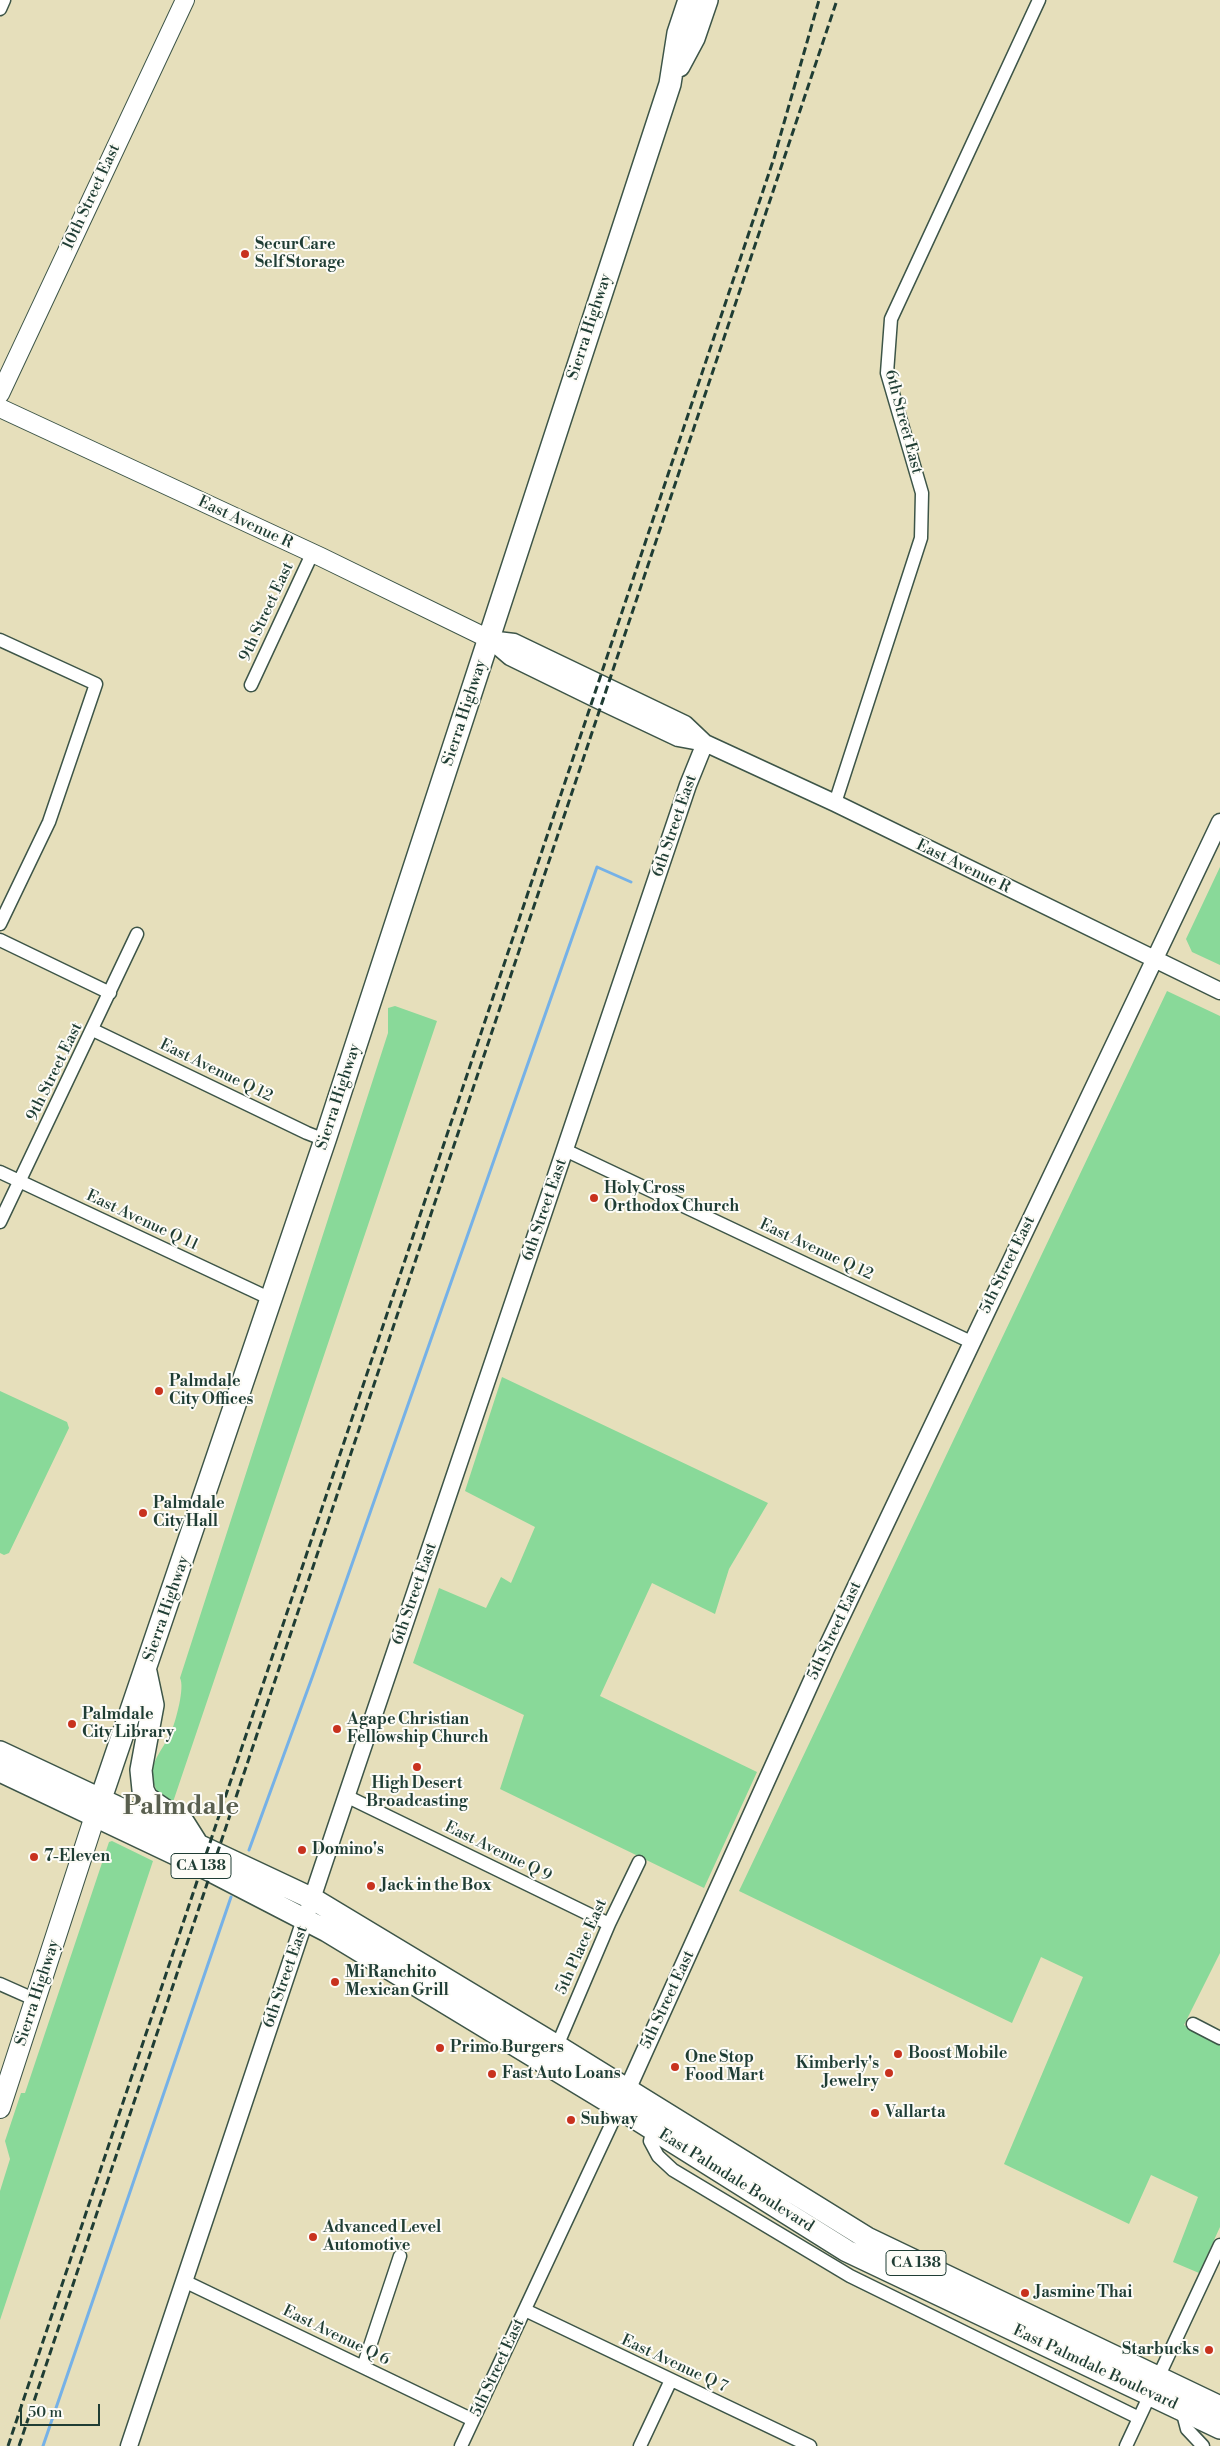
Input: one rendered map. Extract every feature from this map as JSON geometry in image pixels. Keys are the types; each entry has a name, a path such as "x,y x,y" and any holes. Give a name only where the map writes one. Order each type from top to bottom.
{"highway":[{"name":"Sierra Highway","path":"98,1808 146,1672 325,1140 489,639 670,84 678,33 689,0"},
{"name":"Sierra Highway","path":"670,84 694,38 707,0"},
{"path":"146,1672 153,1705 141,1770 143,1790 147,1798 184,1823 198,1844"},
{"name":"East Palmdale Boulevard","path":"0,1752 211,1871 306,1919 894,2253 1154,2386 1182,2410 1220,2428"},
{"name":"East Palmdale Boulevard","path":"0,1771 198,1844 313,1898 557,2046 623,2099 653,2128 847,2251 1154,2386 1220,2406"}],"main road":[{"name":"10th Street East","path":"0,394 185,0"},
{"name":"East Avenue R","path":"0,408 489,639"},
{"name":"Sierra Highway","path":"0,2108 98,1808"}],"street":[{"path":"0,9 4,0"},
{"name":"6th Street East","path":"835,803 921,538 922,493 887,373 891,319 1040,0"},
{"name":"9th Street East","path":"251,685 312,554"},
{"name":"East Avenue R","path":"489,639 514,642 685,724 705,742 835,803 1220,992"},
{"path":"0,640 96,684 48,822 0,924"},
{"name":"6th Street East","path":"129,2446 346,1796 688,785 705,742"},
{"name":"5th Street East","path":"461,2446 623,2099 774,1762 1220,822"},
{"name":"9th Street East","path":"0,1222 93,1030 137,934"},
{"path":"0,940 110,993"},
{"name":"East Avenue Q 12","path":"93,1030 325,1140"},
{"name":"East Avenue Q 12","path":"565,1150 972,1342"},
{"name":"East Avenue Q 11","path":"0,1172 271,1299"},
{"name":"East Avenue Q 9","path":"346,1796 609,1924"},
{"name":"5th Place East","path":"557,2046 609,1924 639,1862"},
{"path":"0,1984 36,2000"},
{"path":"1193,2024 1220,2038"},
{"path":"653,2128 650,2141 658,2156 673,2170 785,2239 850,2276 1139,2418"},
{"path":"1126,2446 1220,2244"},
{"path":"363,2367 400,2256"},
{"name":"East Avenue Q 6","path":"184,2281 473,2420"},
{"name":"East Avenue Q 7","path":"524,2310 810,2446"},
{"path":"640,2446 671,2380"},
{"path":"1182,2410 1187,2429 1203,2446"}],"green space":[{"path":"1220,867 1220,965 1192,952 1186,939"},
{"path":"1167,991 1220,1016 1220,1953 1184,2025 1220,2044 1220,2227 1199,2273 1173,2262 1198,2197 1151,2175 1129,2224 1004,2164 1083,1977 1041,1957 1012,2023 739,1891"},
{"path":"395,1006 437,1021 173,1802 158,1795 152,1778 153,1766 174,1725 181,1696 180,1678 388,1033 388,1008"},
{"path":"502,1377 768,1503 729,1569 715,1614 652,1583 600,1696 757,1772 704,1888 500,1789 524,1715 413,1663 439,1588 486,1608 501,1577 511,1583 535,1527 465,1491"},
{"path":"0,1391 67,1422 69,1428 9,1553 4,1555 0,1553"},
{"path":"112,1841 153,1861 0,2320 0,2191 10,2159 5,2141 21,2093 25,2093 109,1842"}],"waterway":[{"path":"249,1850 313,1675 597,867 631,882"},
{"path":"43,2446 231,1897"}],"railway":[{"path":"8,2446 774,158 819,0"},
{"path":"19,2446 837,0"}],"place":[{"name":"SecurCare Self Storage","path":"245,254"},
{"name":"Holy Cross Orthodox Church","path":"594,1198"},
{"name":"Palmdale City Offices","path":"159,1391"},
{"name":"Palmdale City Hall","path":"143,1513"},
{"name":"Palmdale City Library","path":"72,1724"},
{"name":"Agape Christian Fellowship Church","path":"337,1729"},
{"name":"High Desert Broadcasting","path":"417,1767"},
{"name":"Domino's","path":"302,1850"},
{"name":"7-Eleven","path":"34,1857"},
{"name":"Jack in the Box","path":"371,1886"},
{"name":"Mi Ranchito Mexican Grill","path":"335,1982"},
{"name":"Primo Burgers","path":"440,2048"},
{"name":"Boost Mobile","path":"898,2054"},
{"name":"One Stop Food Mart","path":"675,2067"},
{"name":"Kimberly's Jewelry","path":"889,2073"},
{"name":"Fast Auto Loans","path":"492,2074"},
{"name":"Vallarta","path":"875,2113"},
{"name":"Subway","path":"571,2120"},
{"name":"Advanced Level Automotive","path":"313,2237"},
{"name":"Jasmine Thai","path":"1025,2293"},
{"name":"Starbucks","path":"1209,2350"}],"district":[{"name":"Palmdale","path":"181,1808"}]}
